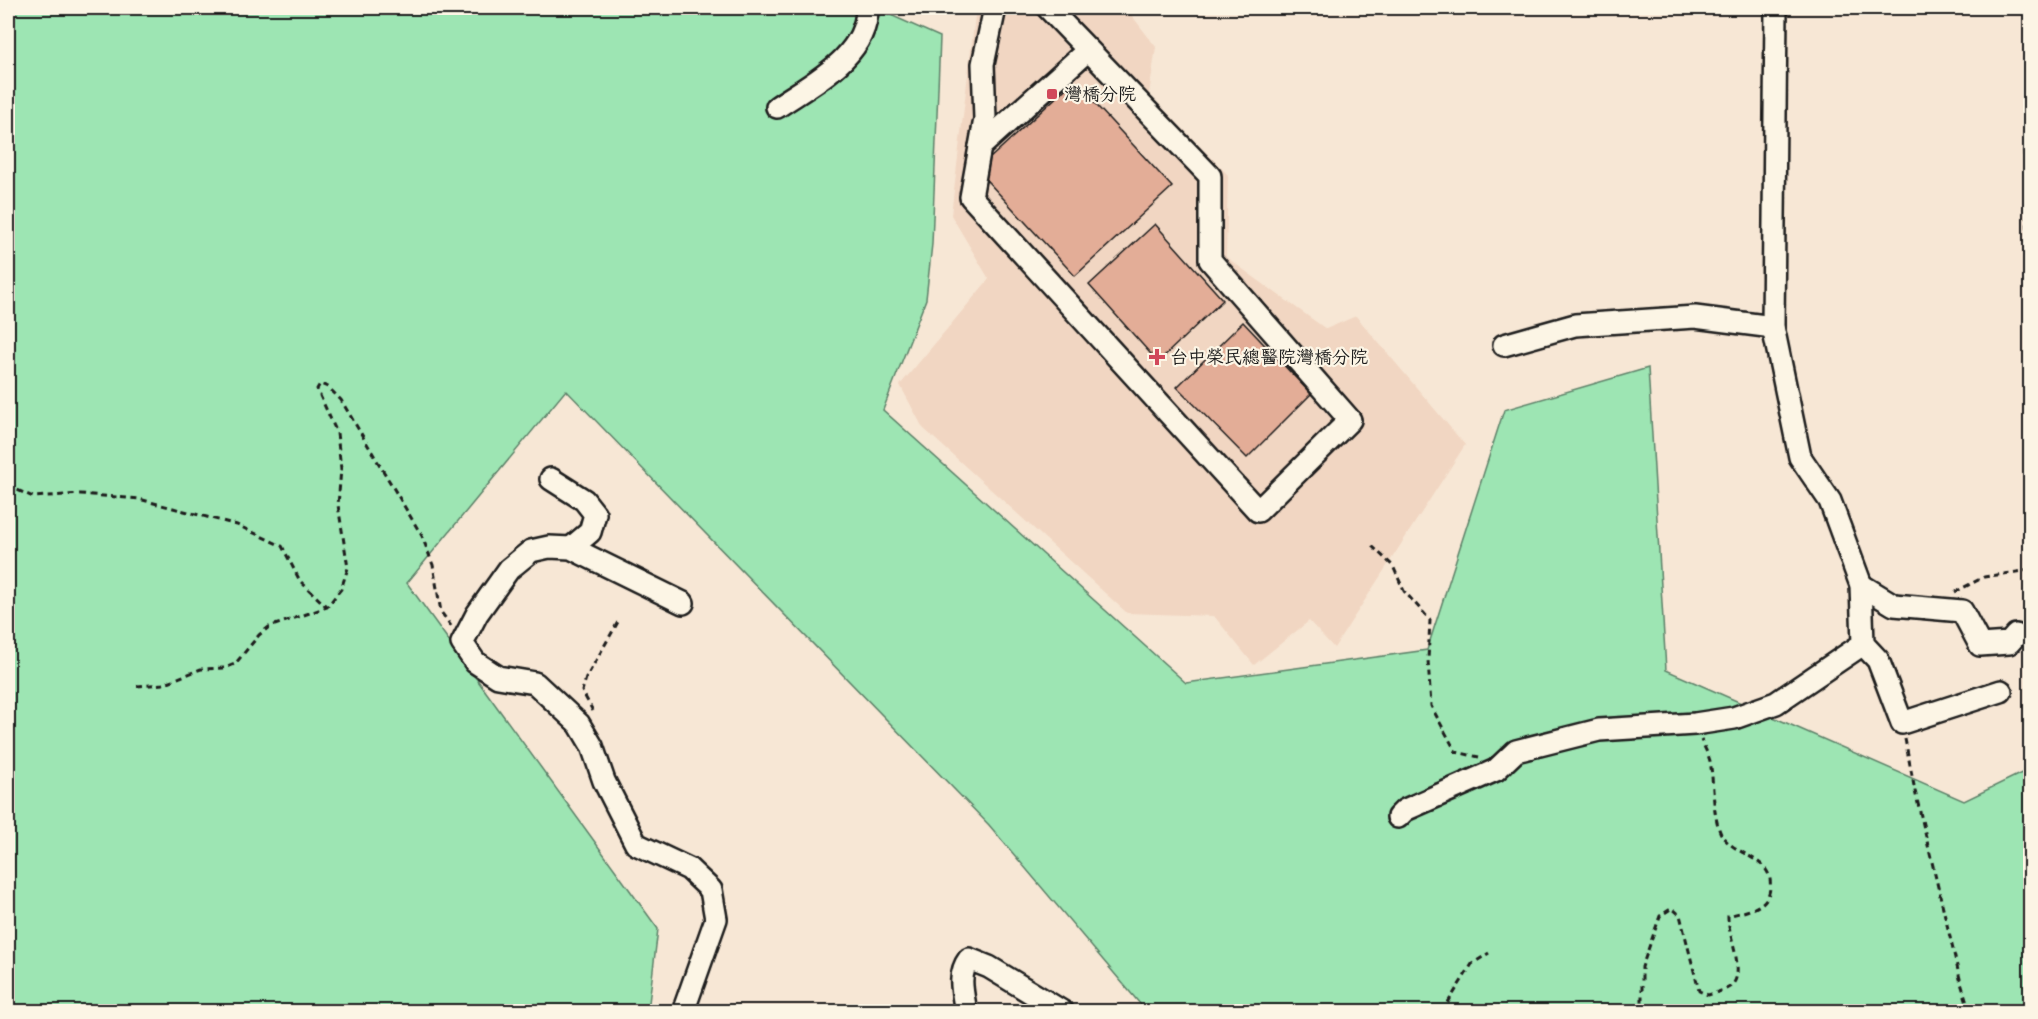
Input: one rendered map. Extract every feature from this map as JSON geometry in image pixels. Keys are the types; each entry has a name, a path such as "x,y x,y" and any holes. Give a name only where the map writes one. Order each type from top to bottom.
{"street":[{"path":"777,107 830,73 863,33 867,8"},
{"path":"995,8 983,64 985,119 971,197 1258,511 1350,420 1210,261 1210,176 1048,8"},
{"path":"1776,8 1773,327 1800,457 1830,501 1861,585 1863,644 1878,660 1902,723 2001,691"},
{"path":"980,147 1088,50"},
{"path":"1504,345 1575,326 1695,317 1773,327"},
{"path":"551,479 584,500 595,514 590,532 571,548"},
{"path":"683,603 571,548 549,547 531,551 509,569 477,614 462,643 475,662 498,677 535,682 579,724 592,746 604,781 636,844 689,869 711,890 716,919 683,1011"},
{"path":"1861,585 1894,605 1962,611 1980,645 2009,643 2016,635"},
{"path":"1398,817 1405,810 1497,770 1516,751 1599,730 1695,724 1734,718 1776,703 1863,644"},
{"path":"966,1011 962,968 969,959 989,967 1064,1011"}],"path":[{"path":"2024,150 2031,270"},
{"path":"137,686 162,684 201,669 225,668 235,664 259,635 269,627 327,607 341,589 348,568 338,505 341,469 337,433 317,389 320,384 328,387 341,400 422,536 433,565 441,612 462,643"},
{"path":"8,486 33,497 81,494 139,499 237,525 282,546 300,581 327,607"},
{"path":"1372,546 1393,566 1404,591 1430,620 1428,660 1431,706 1451,743 1456,752 1477,757 1487,755"},
{"path":"1953,593 1984,577 2031,570"},
{"path":"592,746 599,732 593,710 582,691 586,678 618,622"},
{"path":"1902,723 1915,791 1961,983 1970,1011"},
{"path":"1642,1011 1642,967 1660,916 1672,908 1680,915 1699,991 1708,995 1731,986 1736,978 1737,961 1727,926 1728,916 1761,906 1769,896 1771,885 1765,867 1729,843 1719,831 1709,759 1695,724"},
{"path":"1442,1011 1472,964 1489,953"}],"shaded area":[{"name":"台中榮民總醫院灣橋分院","path":"976,8 1126,8 1156,47 1149,94 1228,175 1226,257 1326,329 1356,316 1465,445 1334,648 1309,621 1254,665 1214,616 1127,613 923,428 900,385 989,279 951,215"}],"green space":[{"path":"8,8 875,8 940,37 932,244 926,299 883,410 1186,683 1427,650 1504,410 1648,368 1666,670 1964,801 2030,769 2030,1011 1146,1011 989,825 566,390 407,583 658,929 648,1011 8,1011"}],"building":[{"path":"1074,81 1172,187 1075,276 977,170"},
{"path":"1155,224 1223,300 1158,362 1089,285"},
{"path":"1243,322 1311,394 1247,458 1177,387"}],"place":[{"name":"灣橋分院","path":"1052,94"},
{"name":"台中榮民總醫院灣橋分院","path":"1157,357"}]}
